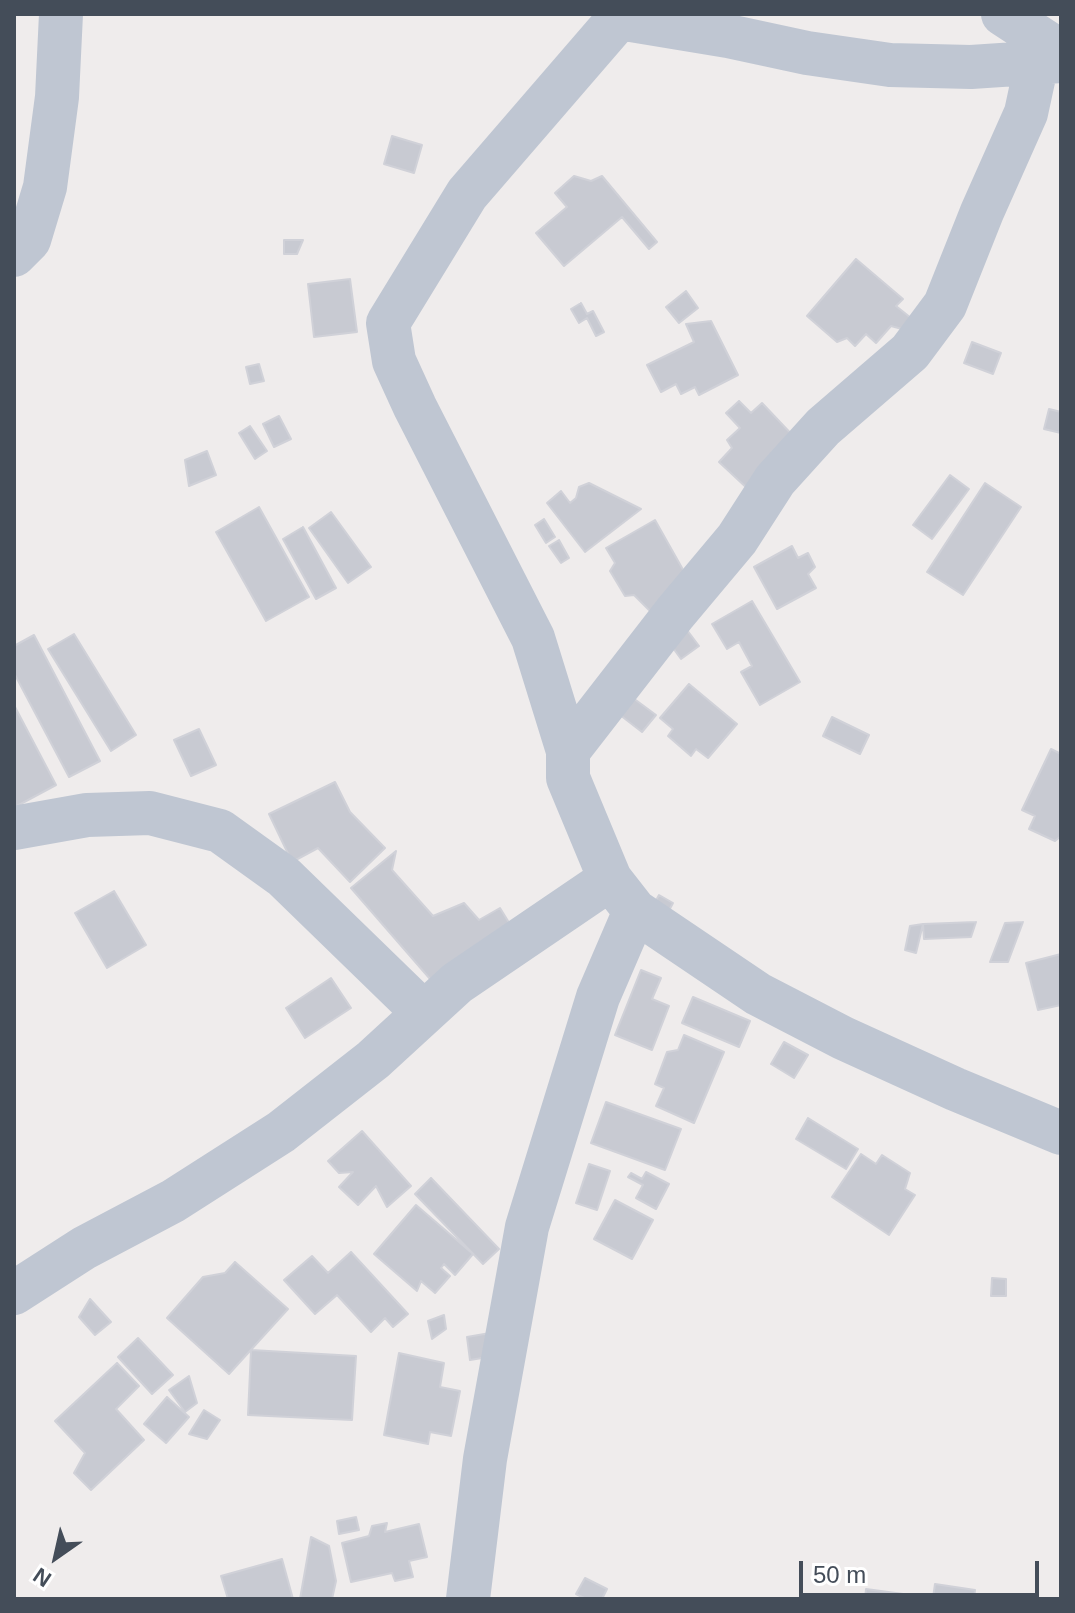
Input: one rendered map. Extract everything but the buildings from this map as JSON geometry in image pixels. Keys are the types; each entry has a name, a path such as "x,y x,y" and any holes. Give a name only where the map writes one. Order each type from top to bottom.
{"street":[{"path":"14,255 29,240 45,187 57,97 61,14"},
{"path":"1003,14 1053,58"},
{"path":"1053,58 971,67 890,65 807,53 619,16 467,194 388,323 394,361 533,638 568,751 568,778 622,895 758,994 843,1038 1061,1133"},
{"path":"568,751 737,539 775,480 823,427 910,352 945,305 982,212 1053,58"},
{"path":"14,828 87,815 150,813 220,831 284,877 424,1013"},
{"path":"14,1293 84,1248 173,1201 281,1132 373,1060 457,983 622,895"},
{"path":"468,1599 485,1459 527,1227 598,997 622,895"}]}
